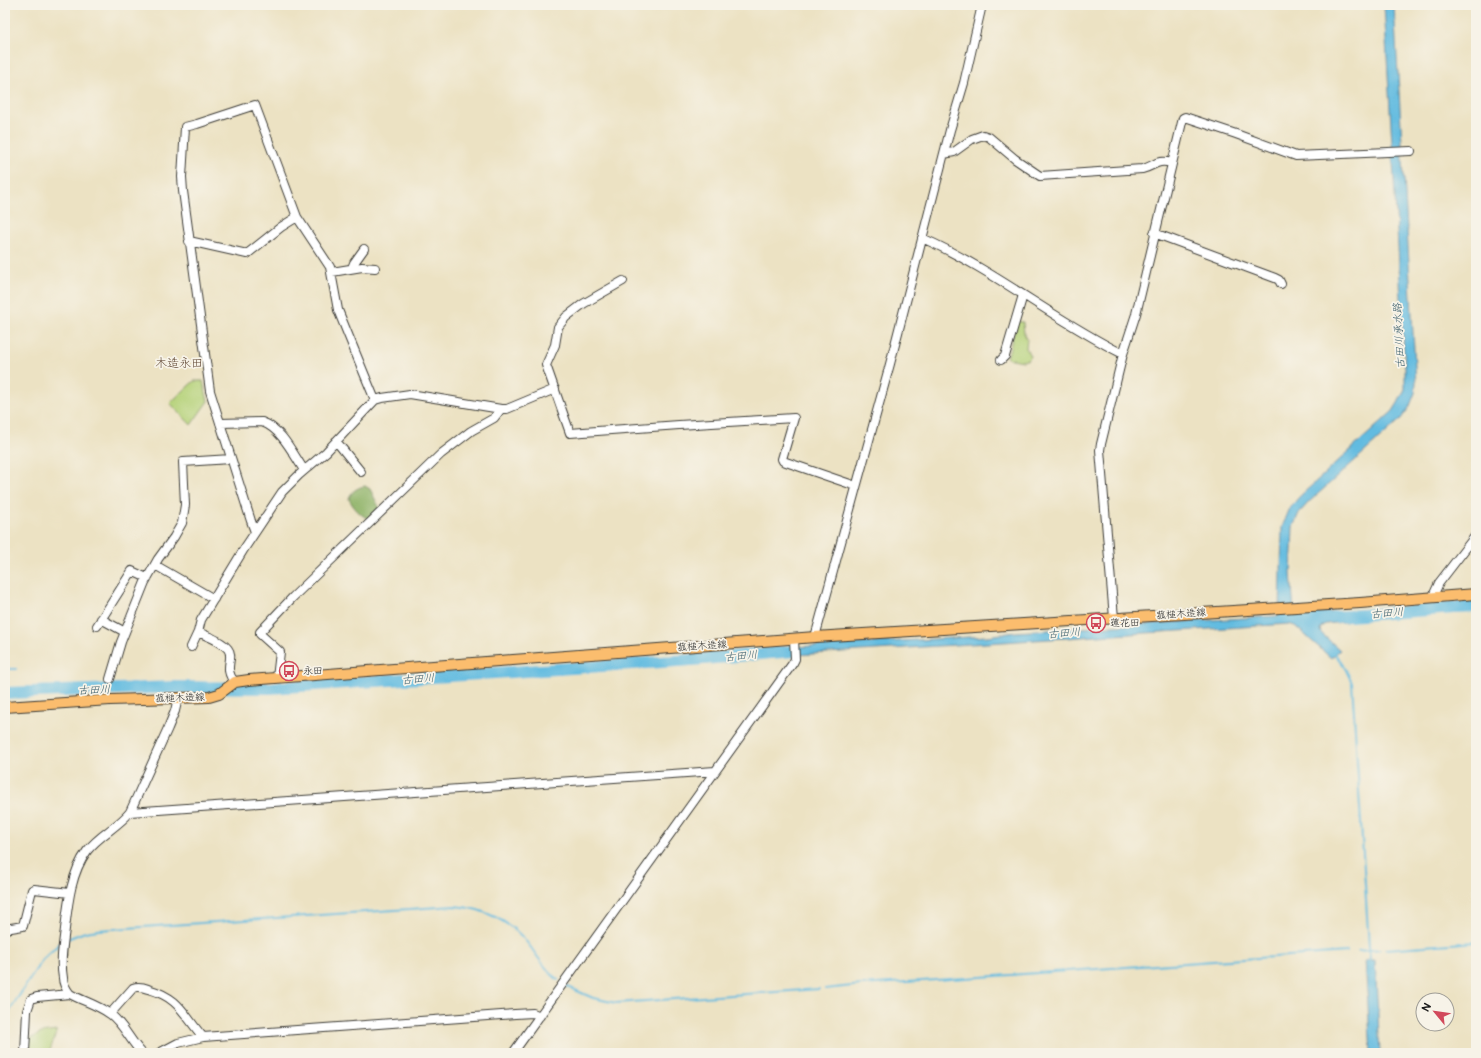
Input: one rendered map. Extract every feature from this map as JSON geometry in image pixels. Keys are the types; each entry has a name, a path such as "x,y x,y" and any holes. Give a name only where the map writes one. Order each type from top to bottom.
{"main road":[{"name":"菰槌木造線","path":"5,707 110,700 208,697 218,694 234,682 277,678 794,642 815,637 1296,607 1476,594"}],"street":[{"path":"815,637 888,371 966,73 982,5"},
{"path":"255,532 210,391 189,241 182,177 185,127 255,105 297,217 332,272 338,310 348,337 376,400"},
{"path":"1114,618 1100,450 1123,354 1136,314 1154,233 1183,118 1185,117 1236,134 1296,156 1411,151"},
{"path":"944,154 954,152 972,139 983,135 989,137 1015,159 1040,176 1142,169 1160,161 1172,163"},
{"path":"189,241 247,254 297,217"},
{"path":"1154,233 1275,278 1281,284"},
{"path":"922,238 962,258 1123,354"},
{"path":"352,268 364,250"},
{"path":"332,272 352,268 375,268"},
{"path":"624,281 582,304 566,317 558,327 555,345 546,365 570,433 679,424 794,418 782,459 783,461 856,486"},
{"path":"1001,360 1005,356 1023,295"},
{"path":"191,647 198,632 201,620 255,532 282,492 336,441 376,400 410,394 507,409 555,389"},
{"path":"277,678 280,652 260,634 260,632 293,597 441,454 471,431 494,418 501,409"},
{"path":"220,424 236,422 262,422 266,424 288,445 304,470"},
{"path":"336,441 361,472"},
{"path":"110,678 125,632 147,578 182,523 185,505 183,462 231,459"},
{"path":"1433,596 1439,582 1476,535"},
{"path":"155,565 214,599"},
{"path":"125,632 99,623 132,571 147,578"},
{"path":"198,632 228,649 230,652 229,672 230,677 234,682"},
{"path":"513,1053 795,659 794,642"},
{"path":"70,994 64,982 62,958 70,893 77,870 88,850 130,812 168,728 178,698"},
{"path":"130,812 715,771"},
{"path":"5,929 23,926 32,890 70,893"},
{"path":"110,1014 133,988 138,986 158,992 176,1002 203,1037"},
{"path":"25,1053 27,1011 31,999 37,996 70,994 110,1014 142,1053"},
{"path":"159,1053 178,1043 203,1037 515,1014 533,1013 540,1016"}],"green space":[{"path":"1017,321 1023,322 1024,333 1027,339 1026,348 1030,356 1029,359 1023,361 1007,358"},
{"path":"194,381 203,381 208,401 191,425 170,403"},
{"path":"365,486 370,489 379,507 369,519 363,516 352,505 349,499 355,490"},
{"path":"57,1031 49,1053 29,1053 29,1038 41,1033"}],"water":[{"path":"1384,5 1394,5 1416,384 1415,393 1409,408 1400,420 1309,502 1299,513 1293,527 1291,573 1294,611 1296,613 1352,613 1352,621 1326,624 1320,629 1321,633 1340,650 1331,658 1295,626 1289,624 780,656 779,648 987,636 1016,632 1278,616 1280,612 1282,527 1290,508 1299,497 1393,411 1405,389"},
{"path":"1365,960 1375,960 1380,1053 1371,1053"}],"waterway":[{"name":"古田川","path":"1336,617 1476,607"},
{"name":"古田川","path":"5,693 175,687 270,688 692,660 794,651"},
{"path":"1334,652 1346,670 1352,683 1370,962"},
{"path":"5,669 16,669"},
{"path":"67,939 85,932 98,930 454,906 465,907 486,913 496,917 514,929 529,945 546,968 558,980"},
{"path":"1386,949 1476,942"},
{"path":"5,1018 42,960 59,944"},
{"path":"1358,951 1381,949"},
{"path":"825,989 862,985 1347,952"},
{"path":"566,986 593,998 616,1003 819,989"}],"place":[{"name":"蓮花田","path":"1096,623"},
{"name":"永田","path":"289,671"}],"district":[{"name":"木造永田","path":"179,363"}],"water label":[{"name":"古田川承水路","path":"1399,336"}]}
